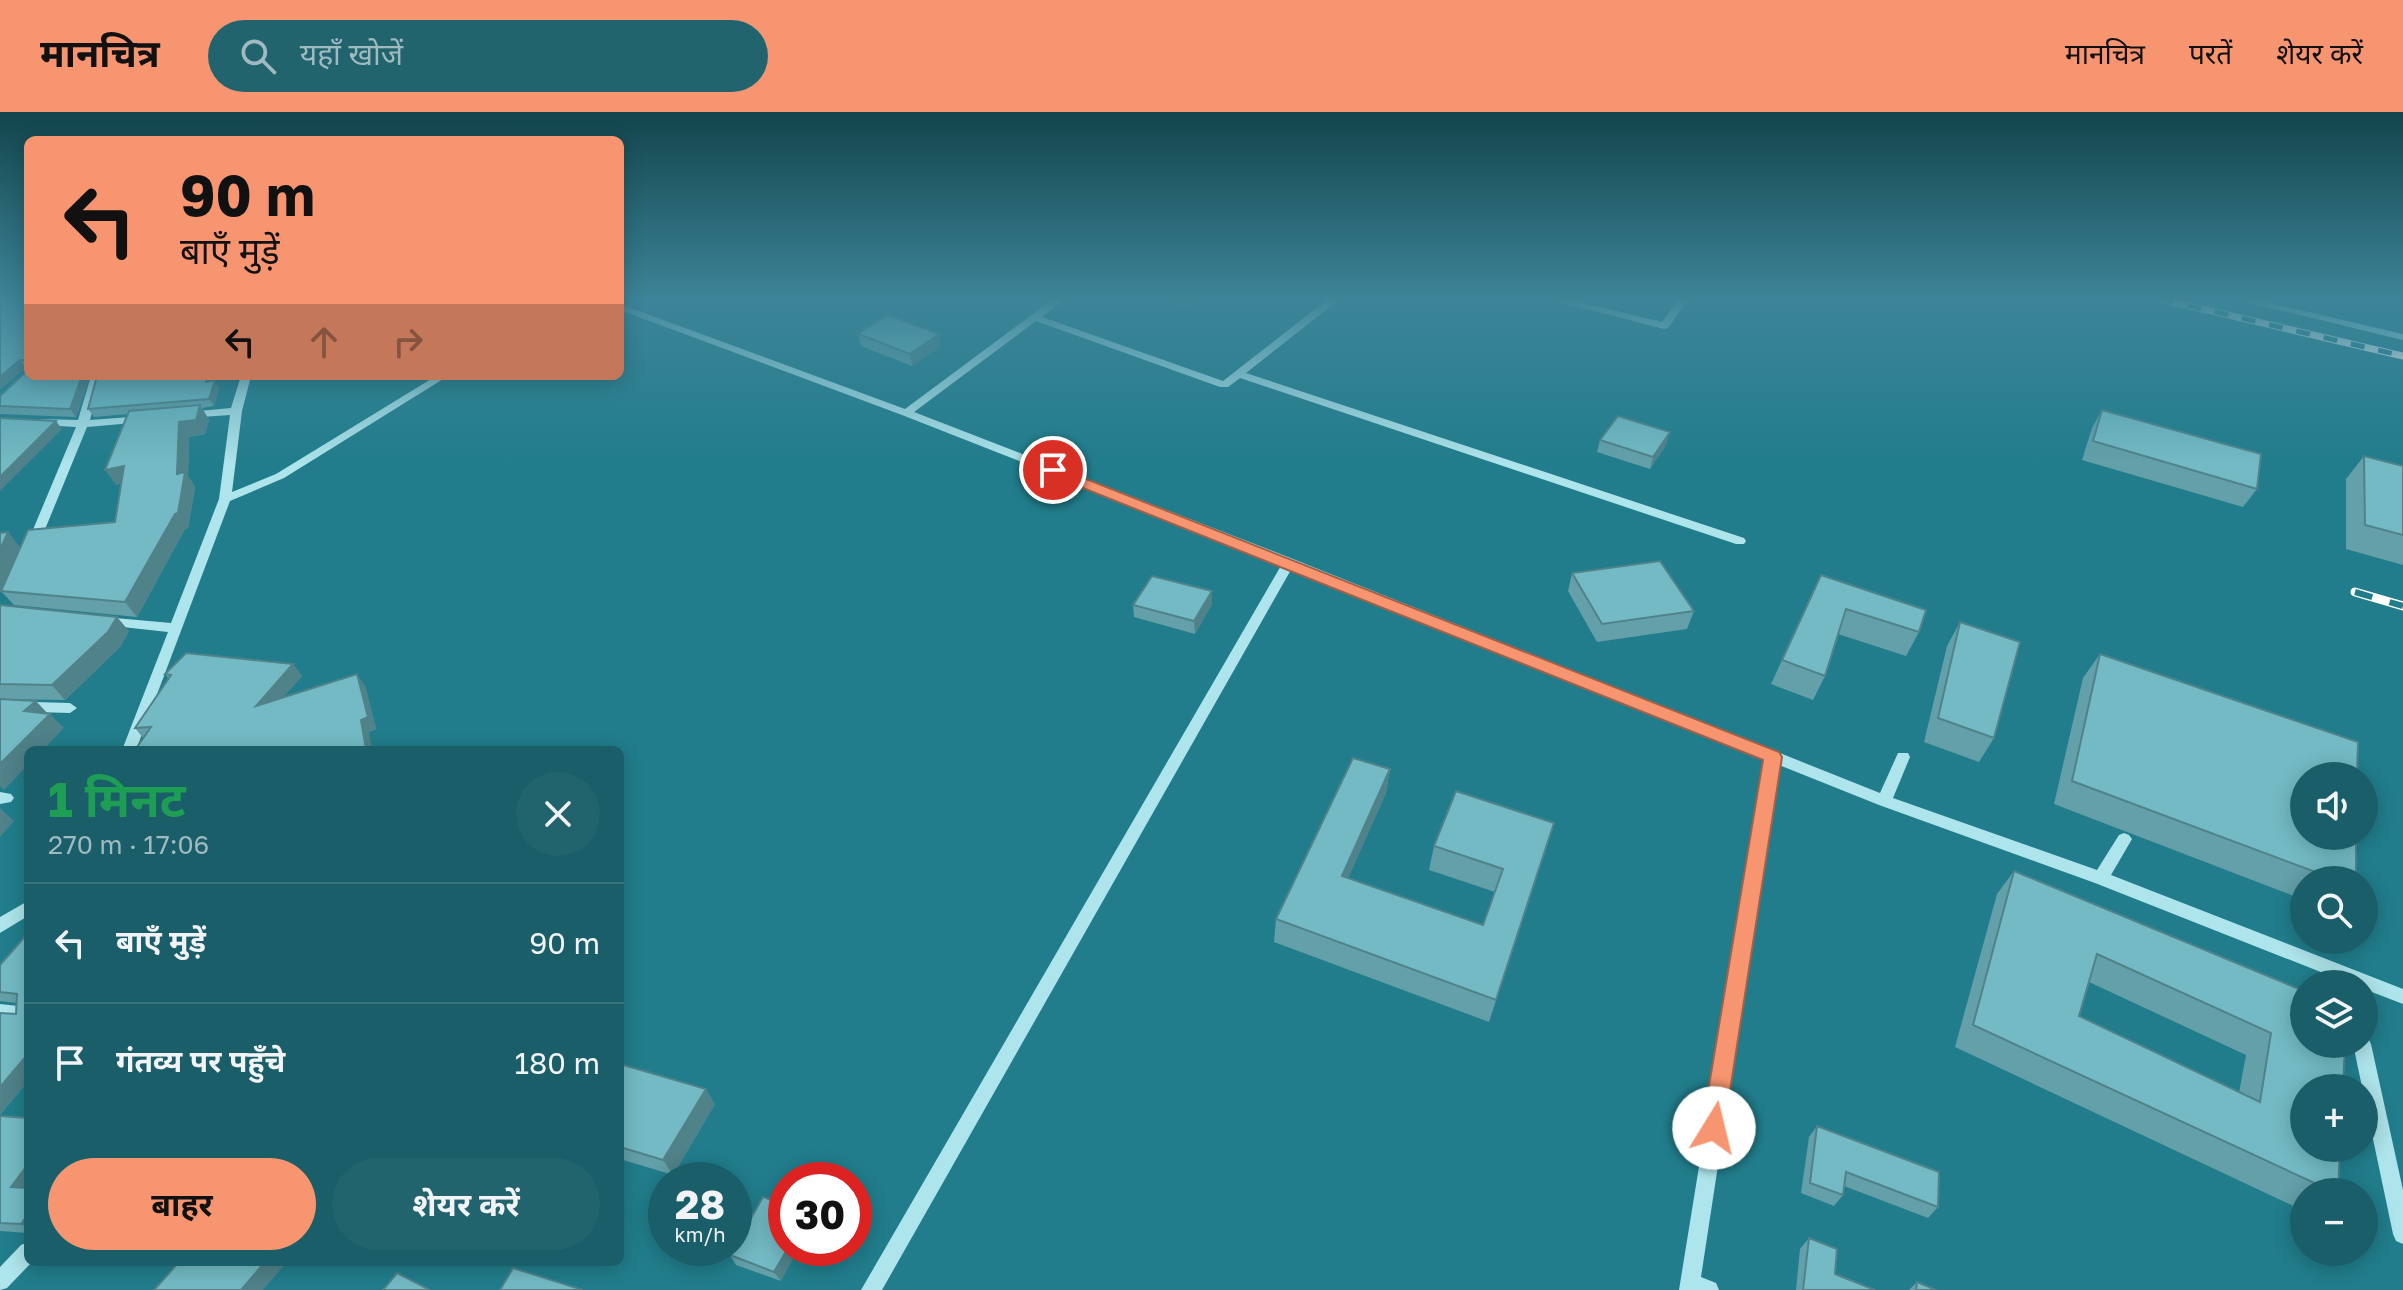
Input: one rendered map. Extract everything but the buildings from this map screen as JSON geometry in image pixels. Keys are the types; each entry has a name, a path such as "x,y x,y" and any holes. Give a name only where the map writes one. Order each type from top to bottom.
{"street":[{"path":"747,354 1289,562 1884,801 2101,878 2327,970"},
{"path":"906,413 987,354"},
{"path":"1137,354 1224,385 1264,354"},
{"path":"1238,374 1740,541"},
{"path":"29,554 83,424 95,380"},
{"path":"131,746 225,499 236,411 245,380"},
{"path":"225,499 280,476 436,380"},
{"path":"175,416 236,411"},
{"path":"30,421 83,424 160,417"},
{"path":"871,1290 1289,562"},
{"path":"83,619 176,628"},
{"path":"0,706 70,708"},
{"path":"1696,1287 1773,757"},
{"path":"1884,801 1903,757"},
{"path":"2101,878 2124,839"},
{"path":"0,926 24,911"},
{"path":"2378,989 2403,997"},
{"path":"0,1012 24,1015"},
{"path":"2365,1058 2403,1234"},
{"path":"0,1281 24,1256"}],"railway":[{"path":"2394,354 2403,356"},
{"path":"2355,592 2403,606"}],"route":[{"path":"1053,470 1773,757 1714,1128"}]}
